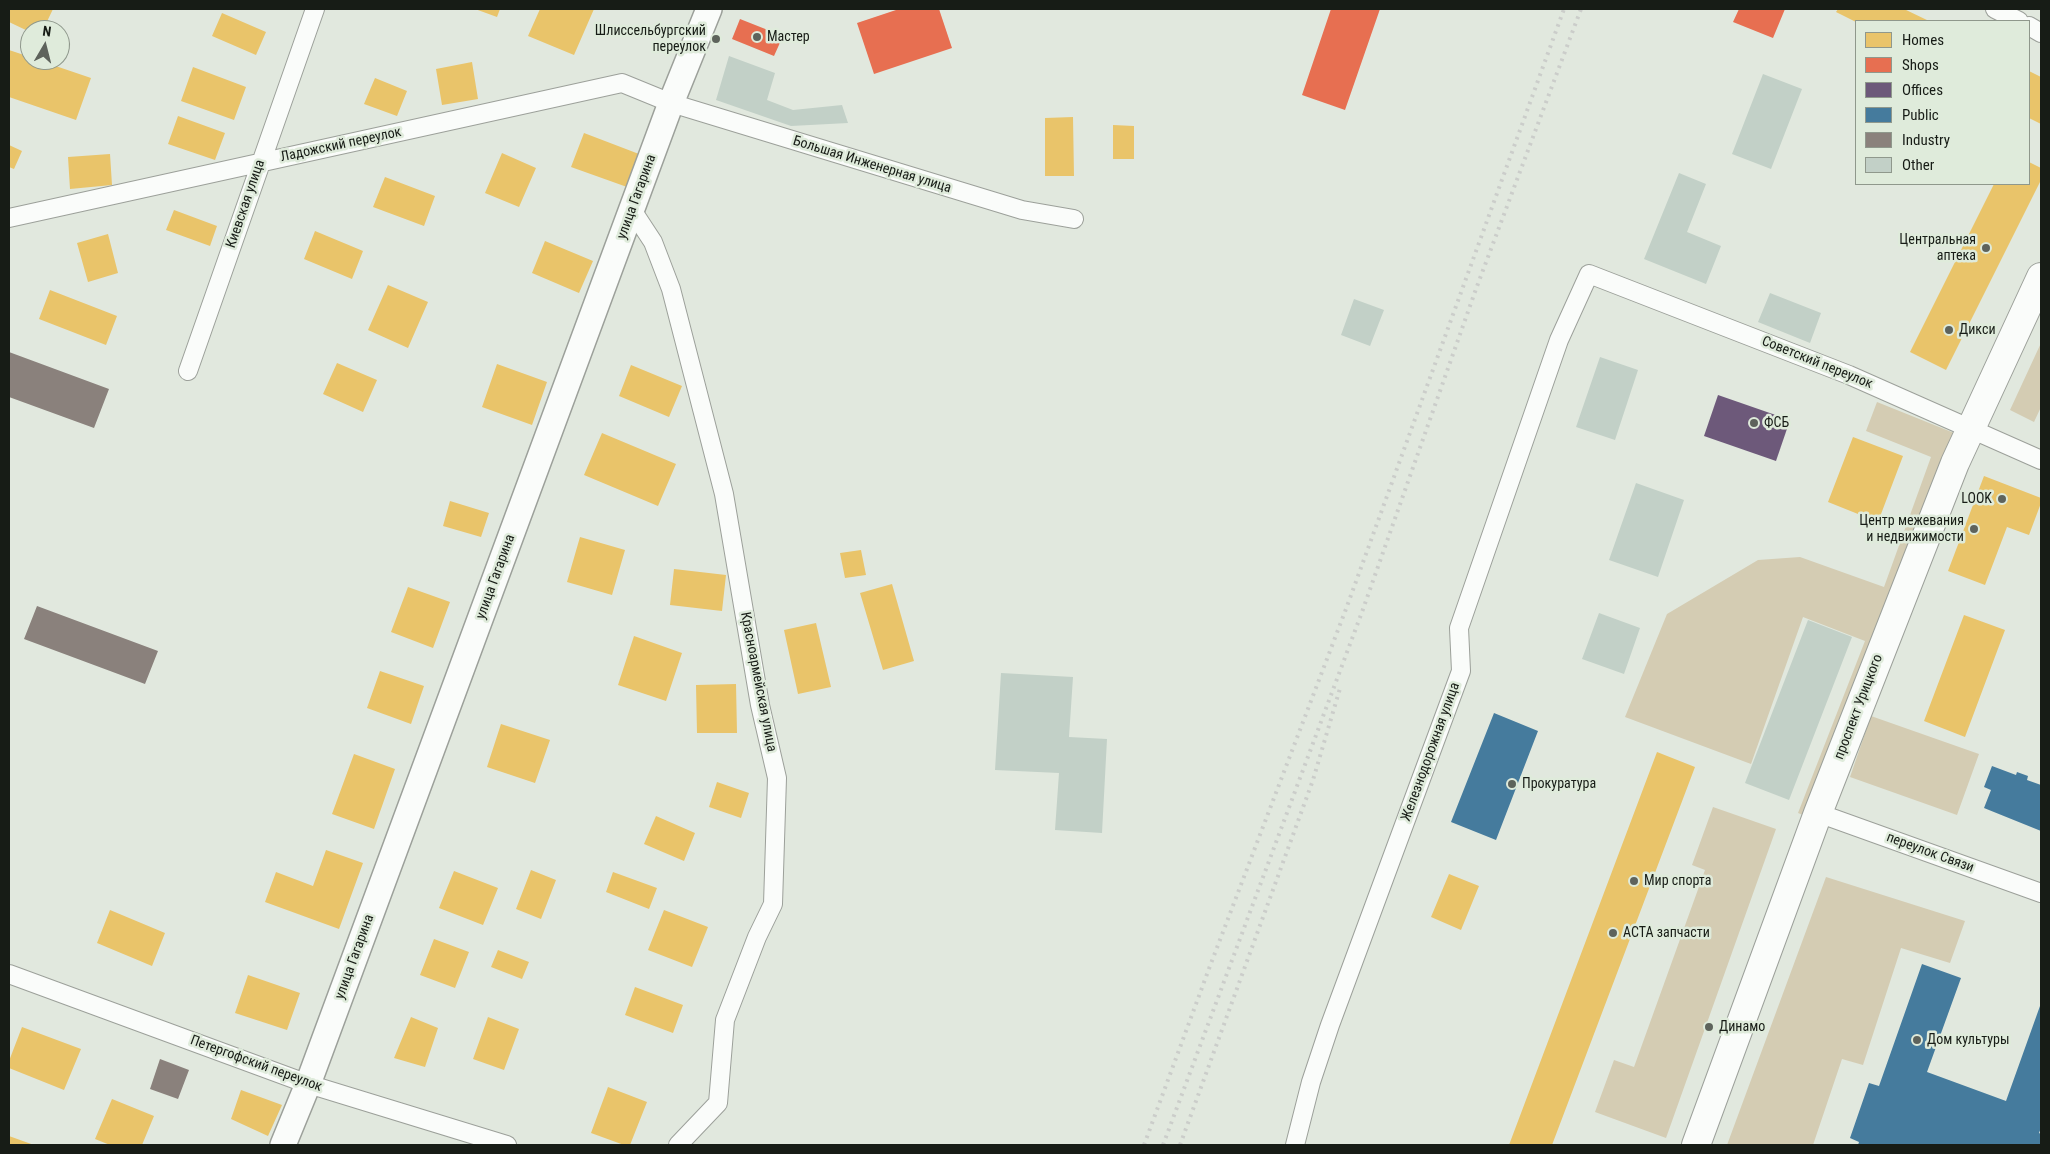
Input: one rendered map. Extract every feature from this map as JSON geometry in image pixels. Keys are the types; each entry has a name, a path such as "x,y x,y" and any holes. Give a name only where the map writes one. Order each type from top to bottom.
{"main road":[{"name":"проспект Урицкого","path":"1696,1145 1818,813 1970,429 2041,277"}],"street":[{"name":"Киевская улица","path":"188,371 316,9"},
{"path":"1995,9 2017,20"},
{"name":"улица Гагарина","path":"283,1145 308,1084 705,10"},
{"path":"2030,27 2041,33"},
{"name":"Ладожский переулок","path":"9,218 622,83 671,104"},
{"name":"Большая Инженерная улица","path":"671,104 1022,210 1074,219"},
{"name":"Красноармейская улица","path":"632,210 653,242 671,289 724,494 760,705 777,778 773,904 757,937 725,1020 718,1103 678,1145"},
{"name":"Советский переулок","path":"1590,274 1849,375 2041,460"},
{"name":"Железнодорожная улица","path":"1295,1145 1311,1082 1330,1025 1460,671 1459,628 1479,566 1559,340 1590,274"},
{"name":"переулок Связи","path":"1818,813 2041,893"},
{"name":"Петергофский переулок","path":"9,974 308,1084 506,1145"}],"shaded area":[{"path":"2041,343 2041,407 2034,422 2010,410"},
{"path":"1877,402 1964,437 1818,821 1798,813 1865,641 1803,617 1751,764 1625,717 1667,614 1758,560 1800,557 1884,587 1931,457 1866,431"},
{"path":"1871,716 1979,754 1957,815 1850,777"},
{"path":"1713,807 1776,829 1666,1138 1595,1112 1614,1060 1634,1067 1705,870 1692,865"},
{"path":"1826,877 1965,921 1950,963 1901,948 1863,1065 1842,1059 1813,1145 1727,1145"}],"building: Homes":[{"path":"9,9 53,9 48,20 20,20 20,27 9,22"},
{"path":"475,9 500,9 497,17"},
{"path":"540,9 594,9 574,55 528,36"},
{"path":"1838,9 1904,9 1927,20 1855,22 1836,12"},
{"path":"222,13 266,32 256,55 212,36"},
{"path":"9,50 20,54 20,70 67,70 91,78 76,120 9,97"},
{"path":"472,62 478,99 442,105 436,69"},
{"path":"193,67 246,87 234,120 181,101"},
{"path":"2030,72 2041,77 2041,124 2030,118"},
{"path":"375,78 407,91 397,116 364,104"},
{"path":"178,116 225,133 215,160 168,144"},
{"path":"1073,117 1074,176 1045,176 1045,118"},
{"path":"1113,125 1134,126 1134,159 1113,159"},
{"path":"584,133 639,154 627,187 571,167"},
{"path":"9,145 22,151 14,169 9,167"},
{"path":"502,153 536,168 519,207 485,193"},
{"path":"110,154 112,185 70,189 68,157"},
{"path":"2030,162 2041,168 2041,180 1946,370 1910,352 1994,185 2030,185"},
{"path":"385,177 435,196 424,226 373,207"},
{"path":"174,210 217,226 210,246 166,230"},
{"path":"315,231 363,251 352,279 304,259"},
{"path":"108,234 118,273 88,282 77,243"},
{"path":"545,241 593,261 579,293 532,273"},
{"path":"388,285 428,302 408,348 368,330"},
{"path":"50,290 117,316 106,345 39,319"},
{"path":"337,363 377,380 363,412 323,394"},
{"path":"497,364 547,382 532,425 482,407"},
{"path":"631,365 682,386 669,417 619,396"},
{"path":"602,433 676,464 658,506 584,475"},
{"path":"1853,437 1903,456 1878,522 1828,502"},
{"path":"1984,476 2041,498 2041,503 2029,535 2007,527 1985,585 1948,571"},
{"path":"450,501 489,513 481,537 443,526"},
{"path":"580,537 625,550 612,595 567,582"},
{"path":"861,550 866,575 845,578 840,553"},
{"path":"674,569 726,575 722,611 670,605"},
{"path":"892,584 914,661 883,670 860,593"},
{"path":"408,587 450,602 433,648 391,632"},
{"path":"1964,615 2005,630 1965,737 1924,721"},
{"path":"816,623 831,687 798,694 784,630"},
{"path":"634,636 682,653 666,701 618,685"},
{"path":"380,671 424,686 411,724 367,708"},
{"path":"736,684 737,733 697,733 696,685"},
{"path":"501,724 550,740 535,783 487,767"},
{"path":"1657,752 1695,767 1552,1145 1509,1145"},
{"path":"354,754 395,769 374,829 332,814"},
{"path":"717,782 749,793 741,818 709,807"},
{"path":"656,816 695,833 684,861 644,844"},
{"path":"326,850 363,863 339,929 265,902 276,872 313,886"},
{"path":"531,870 556,880 541,919 516,909"},
{"path":"454,871 498,888 483,925 439,908"},
{"path":"613,872 657,888 649,909 606,892"},
{"path":"1449,874 1479,886 1461,930 1431,917"},
{"path":"110,910 165,933 152,966 97,943"},
{"path":"664,910 708,927 692,967 648,950"},
{"path":"434,939 469,952 455,988 420,975"},
{"path":"498,950 529,962 522,979 491,967"},
{"path":"248,975 300,993 287,1030 235,1013"},
{"path":"635,987 683,1005 673,1033 625,1015"},
{"path":"411,1017 438,1028 425,1067 394,1058"},
{"path":"488,1017 519,1029 504,1070 473,1059"},
{"path":"22,1027 81,1049 64,1090 9,1068 9,1061"},
{"path":"608,1087 647,1102 630,1145 624,1145 591,1133"},
{"path":"241,1090 282,1105 268,1136 231,1119"},
{"path":"112,1099 154,1116 142,1145 110,1145 95,1139"},
{"path":"9,1136 34,1145 9,1145"}],"building: Shops":[{"path":"899,9 939,9 952,48 874,74 857,23"},
{"path":"1331,9 1380,9 1345,110 1302,95"},
{"path":"1739,9 1785,9 1773,38 1733,22"},
{"name":"Мастер","path":"740,19 783,36 774,56 732,39"}],"building: Offices":[{"path":"1718,395 1790,420 1776,461 1704,436"}],"building: Public":[{"path":"1494,713 1538,731 1496,840 1451,822"},
{"path":"1992,766 2016,775 2017,772 2028,776 2027,780 2041,785 2041,831 1984,808 1991,790 1984,787"},
{"name":"Дом культуры","path":"1922,964 1961,978 1927,1072 2006,1101 2041,1007 2041,1128 2039,1133 2041,1134 2041,1145 1858,1145 1859,1142 1850,1138 1869,1083 1879,1086"}],"building: Industry":[{"path":"9,352 109,389 94,428 9,397"},
{"path":"37,606 158,651 145,684 24,639"},
{"path":"160,1059 189,1070 178,1099 150,1089"}],"building: Other":[{"path":"729,56 775,73 767,100 793,110 842,105 848,123 791,126 716,100"},
{"path":"1763,74 1802,89 1771,169 1732,154"},
{"path":"1679,173 1706,184 1687,232 1721,246 1706,284 1644,259"},
{"path":"1770,293 1821,313 1810,343 1758,322"},
{"path":"1354,299 1384,310 1370,346 1341,335"},
{"path":"1600,357 1638,370 1615,440 1576,427"},
{"path":"1636,483 1684,500 1658,577 1609,560"},
{"path":"1599,613 1640,628 1624,674 1582,659"},
{"path":"1808,620 1852,637 1789,800 1745,783"},
{"path":"1001,673 1073,677 1069,737 1107,739 1102,833 1055,830 1059,773 995,770"}],"railway":[{"path":"1144,1145 1346,609 1564,9"},
{"path":"1163,1145 1362,612 1476,289 1581,9"},
{"path":"1180,1145 1313,780 1341,685"}],"place":[{"name":"Мастер","path":"757,37"},
{"name":"Шлиссельбургский переулок","path":"716,39"},
{"name":"Центральная аптека","path":"1986,248"},
{"name":"Дикси","path":"1949,330"},
{"name":"ФСБ","path":"1754,423"},
{"name":"LOOK","path":"2002,499"},
{"name":"Центр межевания и недвижимости","path":"1974,529"},
{"name":"Прокуратура","path":"1512,784"},
{"name":"Мир спорта","path":"1634,881"},
{"name":"АСТА запчасти","path":"1613,933"},
{"name":"Динамо","path":"1709,1027"},
{"name":"Дом культуры","path":"1917,1040"}]}
